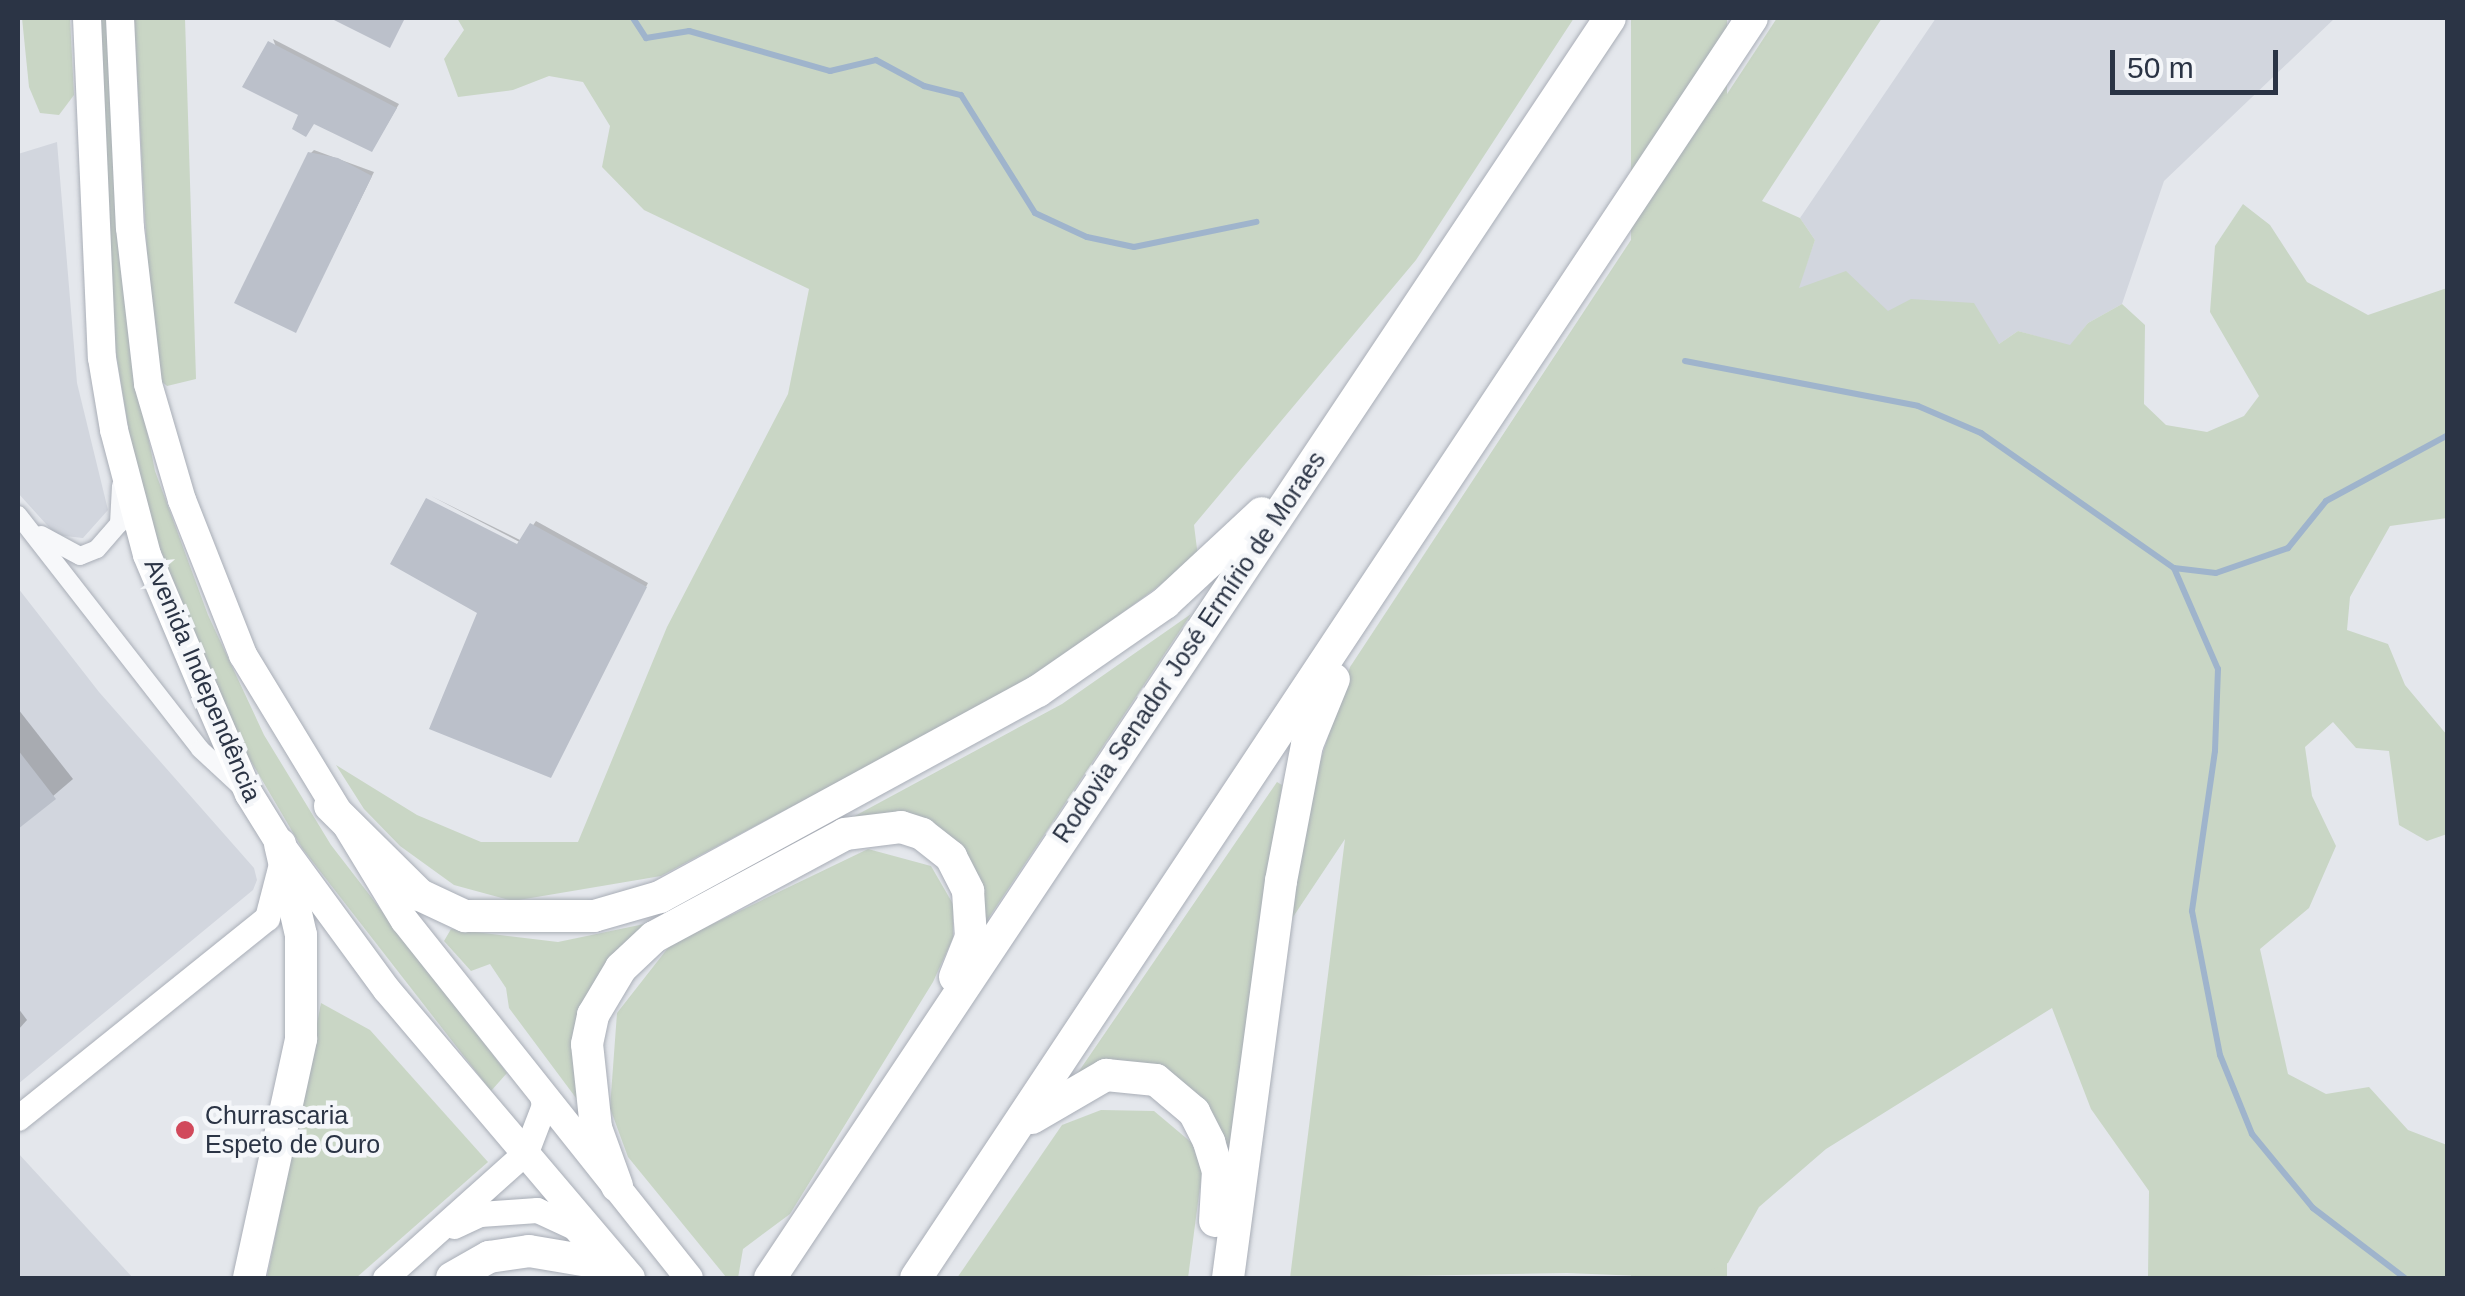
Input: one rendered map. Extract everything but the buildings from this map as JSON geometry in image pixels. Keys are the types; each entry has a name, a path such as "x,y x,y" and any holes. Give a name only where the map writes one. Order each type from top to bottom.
{"highway":[{"name":"Rodovia Senador José Ermírio de Moraes","path":"770,1278 1610,18"},
{"path":"916,1278 1363,612 1752,18"},
{"path":"330,806 420,895 465,916 594,916 660,897 1038,692 1114,642 1226,549 1311,464"},
{"path":"1228,1278 1294,806 1307,745 1363,612"},
{"path":"616,1186 596,1128 587,1044 593,1015 621,968 668,928 845,834 888,827 922,834 951,857 968,891 972,937 936,1029"},
{"path":"249,1278 301,1039 299,916 280,844"},
{"path":"1012,1133 1106,1075 1137,1074 1178,1095 1194,1112 1218,1171 1208,1278"},
{"path":"452,1278 489,1257 528,1252 570,1256 624,1277"}],"main road":[{"name":"Avenida Independência","path":"87,18 102,358 122,459 148,555 249,794 280,844 388,990 526,1152 624,1277"},
{"name":"Avenida Independência","path":"120,18 130,228 148,384 182,500 243,655 330,806 406,921 686,1275"},
{"path":"18,1118 267,918 278,890 280,844"},
{"path":"386,1278 526,1152 544,1105 542,1096"},
{"path":"432,1238 480,1214 537,1210 574,1227 624,1277"}],"street":[{"path":"21,519 70,552 97,549 120,524 122,459"},
{"path":"21,519 200,749 249,794"}],"shaded area":[{"path":"1936,18 2335,18 2164,181 2122,304 2088,323 2070,346 2018,331 1999,344 1798,288 1815,240 1800,218"},
{"path":"57,142 77,383 108,510 83,538 56,535 18,493 18,154"},
{"path":"18,588 99,692 254,868 257,880 253,890 18,1084"},
{"path":"18,1153 133,1278 18,1278"}],"green space":[{"path":"22,18 70,18 74,95 59,115 40,113 29,87"},
{"path":"94,18 106,18 120,265 137,381 155,471 208,615 264,735 331,845 507,1073 491,1091 302,848 245,751 154,535 136,474 113,335"},
{"path":"134,18 185,18 196,379 167,386 160,380 147,253"},
{"path":"457,18 1574,18 1416,260 1194,525 1198,557 1034,678 661,876 513,901 454,885 400,846 364,809 336,765 417,815 481,842 578,842 667,627 788,394 809,289 644,210 602,167 610,126 583,82 549,76 513,90 458,97 444,59 464,30"},
{"path":"1631,18 1727,18 1727,1278 1631,1278"},
{"path":"1777,18 1882,18 1762,201 1800,218 1815,240 1799,288 1846,271 1888,311 1911,299 1974,303 1999,344 2018,331 2070,345 2088,323 2122,304 2145,325 2144,404 2166,425 2207,432 2244,416 2259,396 2210,312 2215,246 2243,204 2270,225 2307,282 2368,315 2447,288 2447,518 2390,526 2350,597 2347,630 2388,644 2405,685 2447,735 2447,834 2427,841 2399,825 2389,751 2356,748 2333,722 2305,747 2312,796 2336,846 2309,908 2260,949 2288,1074 2326,1094 2369,1087 2408,1130 2447,1145 2447,1278 2148,1278 2149,1191 2091,1109 2052,1008 1826,1149 1759,1207 1728,1263 1691,1278 1567,1273 1290,1278 1345,839 1285,929 1310,794 1350,667"},
{"path":"1191,614 986,922 980,877 959,852 827,831 1062,704"},
{"path":"1277,782 1282,785 1230,1192 1188,1093 1077,1074"},
{"path":"868,849 931,866 953,904 953,938 933,982 790,1214 743,1249 738,1278 726,1277 628,1157 610,1108 617,1013 671,944"},
{"path":"649,923 621,958 579,1102 509,1008 506,988 490,964 471,971 444,941 451,929 558,942"},
{"path":"321,1003 370,1030 488,1162 356,1278 267,1278"},
{"path":"1101,1110 1154,1111 1192,1143 1202,1172 1188,1278 957,1278 1062,1125"}],"waterway":[{"path":"633,18 646,38 689,31 830,71 876,60 924,86 961,95 1035,213 1087,237 1134,247 1256,222"},
{"path":"1685,361 1918,406 1981,433 2174,568 2218,669 2215,751 2192,911 2220,1055 2252,1134 2313,1208 2405,1278"},
{"path":"2174,568 2216,573 2288,548 2326,501 2448,435"}],"place":[{"name":"Churrascaria Espeto de Ouro","path":"185,1130"}]}
